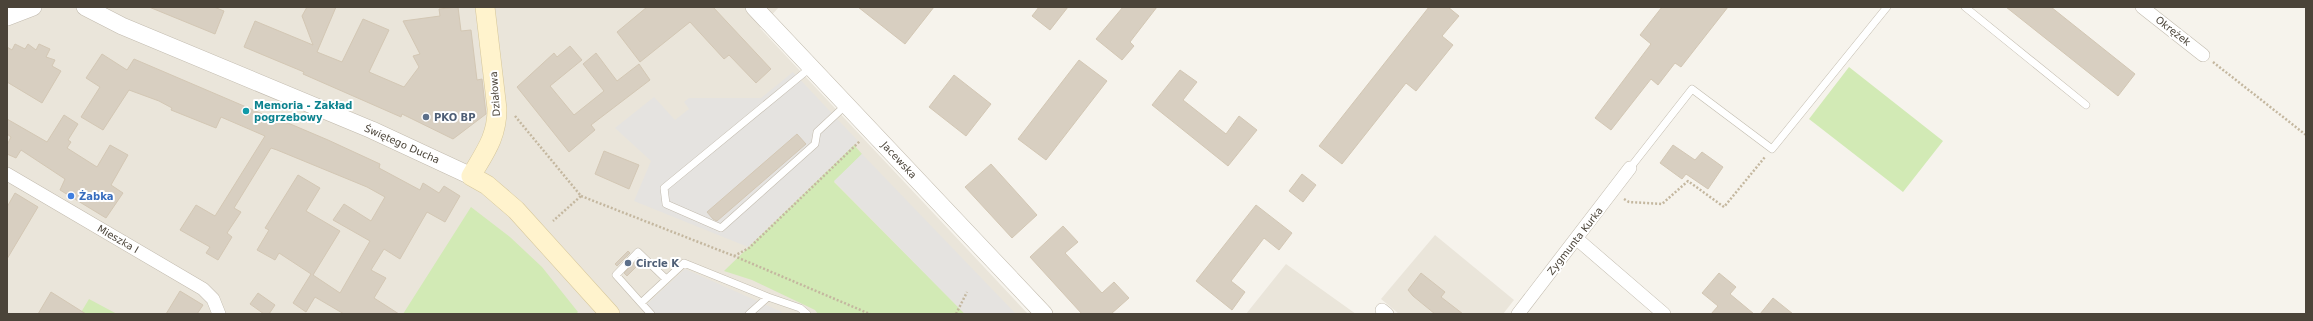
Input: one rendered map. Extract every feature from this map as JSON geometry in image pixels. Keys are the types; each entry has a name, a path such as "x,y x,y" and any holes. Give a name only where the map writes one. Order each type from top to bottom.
{"main road":[{"name":"Działowa","path":"471,176 494,137 497,124 497,109 485,7"},
{"name":"Świętego Ducha","path":"471,176 487,185 516,210 610,314"}],"street":[{"path":"7,17 33,7"},
{"name":"Świętego Ducha","path":"86,7 122,26 358,124 471,176"},
{"name":"Jacewska","path":"754,7 1044,314"},
{"name":"Okrężek","path":"2142,7 2203,55"},
{"name":"Zygmunta Kurka","path":"1518,314 1630,168"},
{"name":"Mieszka I","path":"7,174 204,289 213,299 219,314"},
{"path":"1577,239 1664,314"}],"lane":[{"path":"1630,168 1692,89 1772,149 1887,7"},
{"path":"1965,7 2086,105"},
{"path":"811,67 664,188 666,204 721,228 815,144 817,132 846,105"},
{"path":"651,314 616,275 638,252 666,279"},
{"path":"641,303 684,263 768,297 800,308 807,314"},
{"path":"749,314 768,297"}],"path":[{"path":"2203,55 2306,135"},
{"path":"515,116 581,196 734,256 870,314"},
{"path":"734,256 749,248 862,140"},
{"path":"1613,192 1629,202 1662,204 1688,181 1724,207 1772,149"},
{"path":"553,221 581,196"},
{"path":"956,314 967,292"}],"shaded area":[{"path":"7,7 779,7 760,28 1028,314 7,314"},
{"path":"793,72 858,141 748,247 634,201 651,161 615,128 654,97 675,120 689,109 684,102 689,98 761,98"},
{"path":"862,154 1016,314 965,314 834,181"},
{"path":"1435,235 1514,300 1503,314 1399,314 1381,299"},
{"path":"1286,264 1356,314 1246,314"},
{"path":"685,269 782,312 780,314 656,314 647,304"}],"green space":[{"path":"1849,67 1943,141 1903,192 1809,119"},
{"path":"854,145 862,154 834,182 965,314 818,314 815,310 752,280 724,271"},
{"path":"471,207 510,237 542,267 578,312 576,314 403,314"},
{"path":"89,299 117,314 80,314"}],"building":[{"path":"149,7 214,7 224,11 215,34"},
{"path":"307,7 336,7 317,52 342,62 363,19 389,30 369,72 404,87 419,67 413,56 420,54 403,21 440,16 439,9 458,7 461,31 471,30 477,80 482,79 486,114 453,139 402,114 401,117 303,74 304,72 244,47 255,21 313,45 302,16"},
{"path":"647,7 713,7 771,69 756,83 729,55 724,59 690,22 640,62 617,32"},
{"path":"858,7 934,7 905,44"},
{"path":"1039,7 1068,7 1050,30 1032,16"},
{"path":"1123,7 1157,7 1130,42 1134,46 1122,60 1096,39"},
{"path":"1429,7 1448,7 1459,16 1442,36 1453,45 1416,91 1406,83 1342,164 1319,146"},
{"path":"1662,7 1728,7 1681,67 1675,63 1658,85 1651,79 1611,130 1595,118 1651,44 1640,35"},
{"path":"2006,7 2051,7 2135,74 2118,96"},
{"path":"15,44 25,49 28,44 36,50 39,44 50,49 46,57 55,60 52,66 61,71 42,103 7,82 7,47 12,50"},
{"path":"570,46 582,60 550,86 574,115 604,91 583,64 596,53 617,81 639,64 650,80 591,125 595,130 569,152 517,87 554,53 557,57"},
{"path":"102,54 127,70 134,59 286,124 288,123 328,140 380,164 379,168 420,190 423,183 439,193 444,186 460,196 445,222 427,212 400,259 384,249 371,270 386,278 374,298 399,314 344,314 315,297 306,312 293,303 311,274 279,253 275,260 257,250 269,230 265,228 298,175 320,188 306,211 340,231 313,275 340,293 370,241 333,220 344,204 371,221 385,197 367,187 271,148 234,208 241,212 227,233 232,237 218,260 206,253 210,247 180,230 196,205 215,216 265,136 221,117 216,128 171,110 172,108 159,101 129,90 103,130 81,117 100,87 86,78"},
{"path":"1079,60 1107,81 1046,160 1018,139"},
{"path":"1180,70 1197,82 1183,100 1226,134 1239,116 1257,130 1228,166 1152,105"},
{"path":"954,75 991,104 966,136 929,107"},
{"path":"64,115 78,124 68,140 71,142 67,148 97,167 110,145 128,155 111,185 123,193 106,218 60,190 65,179 21,150 16,158 7,154 7,145 11,137 7,134 7,119 47,142"},
{"path":"797,134 806,144 717,221 713,219 707,212"},
{"path":"1673,145 1695,160 1702,152 1723,167 1708,189 1686,174 1682,179 1660,163"},
{"path":"604,151 639,165 629,189 595,174"},
{"path":"991,164 1037,215 1012,238 965,187"},
{"path":"1302,174 1316,185 1303,202 1289,191"},
{"path":"15,193 38,207 7,259 7,207"},
{"path":"1256,205 1292,233 1279,250 1264,238 1231,281 1245,292 1232,310 1196,281"},
{"path":"1063,226 1078,242 1065,253 1102,293 1114,282 1129,298 1111,314 1082,314 1030,257"},
{"path":"628,251 630,253 617,266 615,264"},
{"path":"637,260 640,263 627,276 624,273"},
{"path":"1421,273 1445,292 1441,297 1463,314 1435,314 1413,296 1408,290"},
{"path":"1719,273 1736,287 1730,294 1754,314 1711,314 1718,306 1702,293"},
{"path":"180,291 203,305 197,314 166,314"},
{"path":"51,292 86,314 38,314"},
{"path":"258,293 275,305 269,314 264,314 250,304"},
{"path":"1773,298 1793,314 1760,314"}],"place":[{"name":"Memoria - Zakład pogrzebowy","path":"246,111"},
{"name":"PKO BP","path":"426,117"},
{"name":"Żabka","path":"71,196"},
{"name":"Circle K","path":"628,263"}]}
